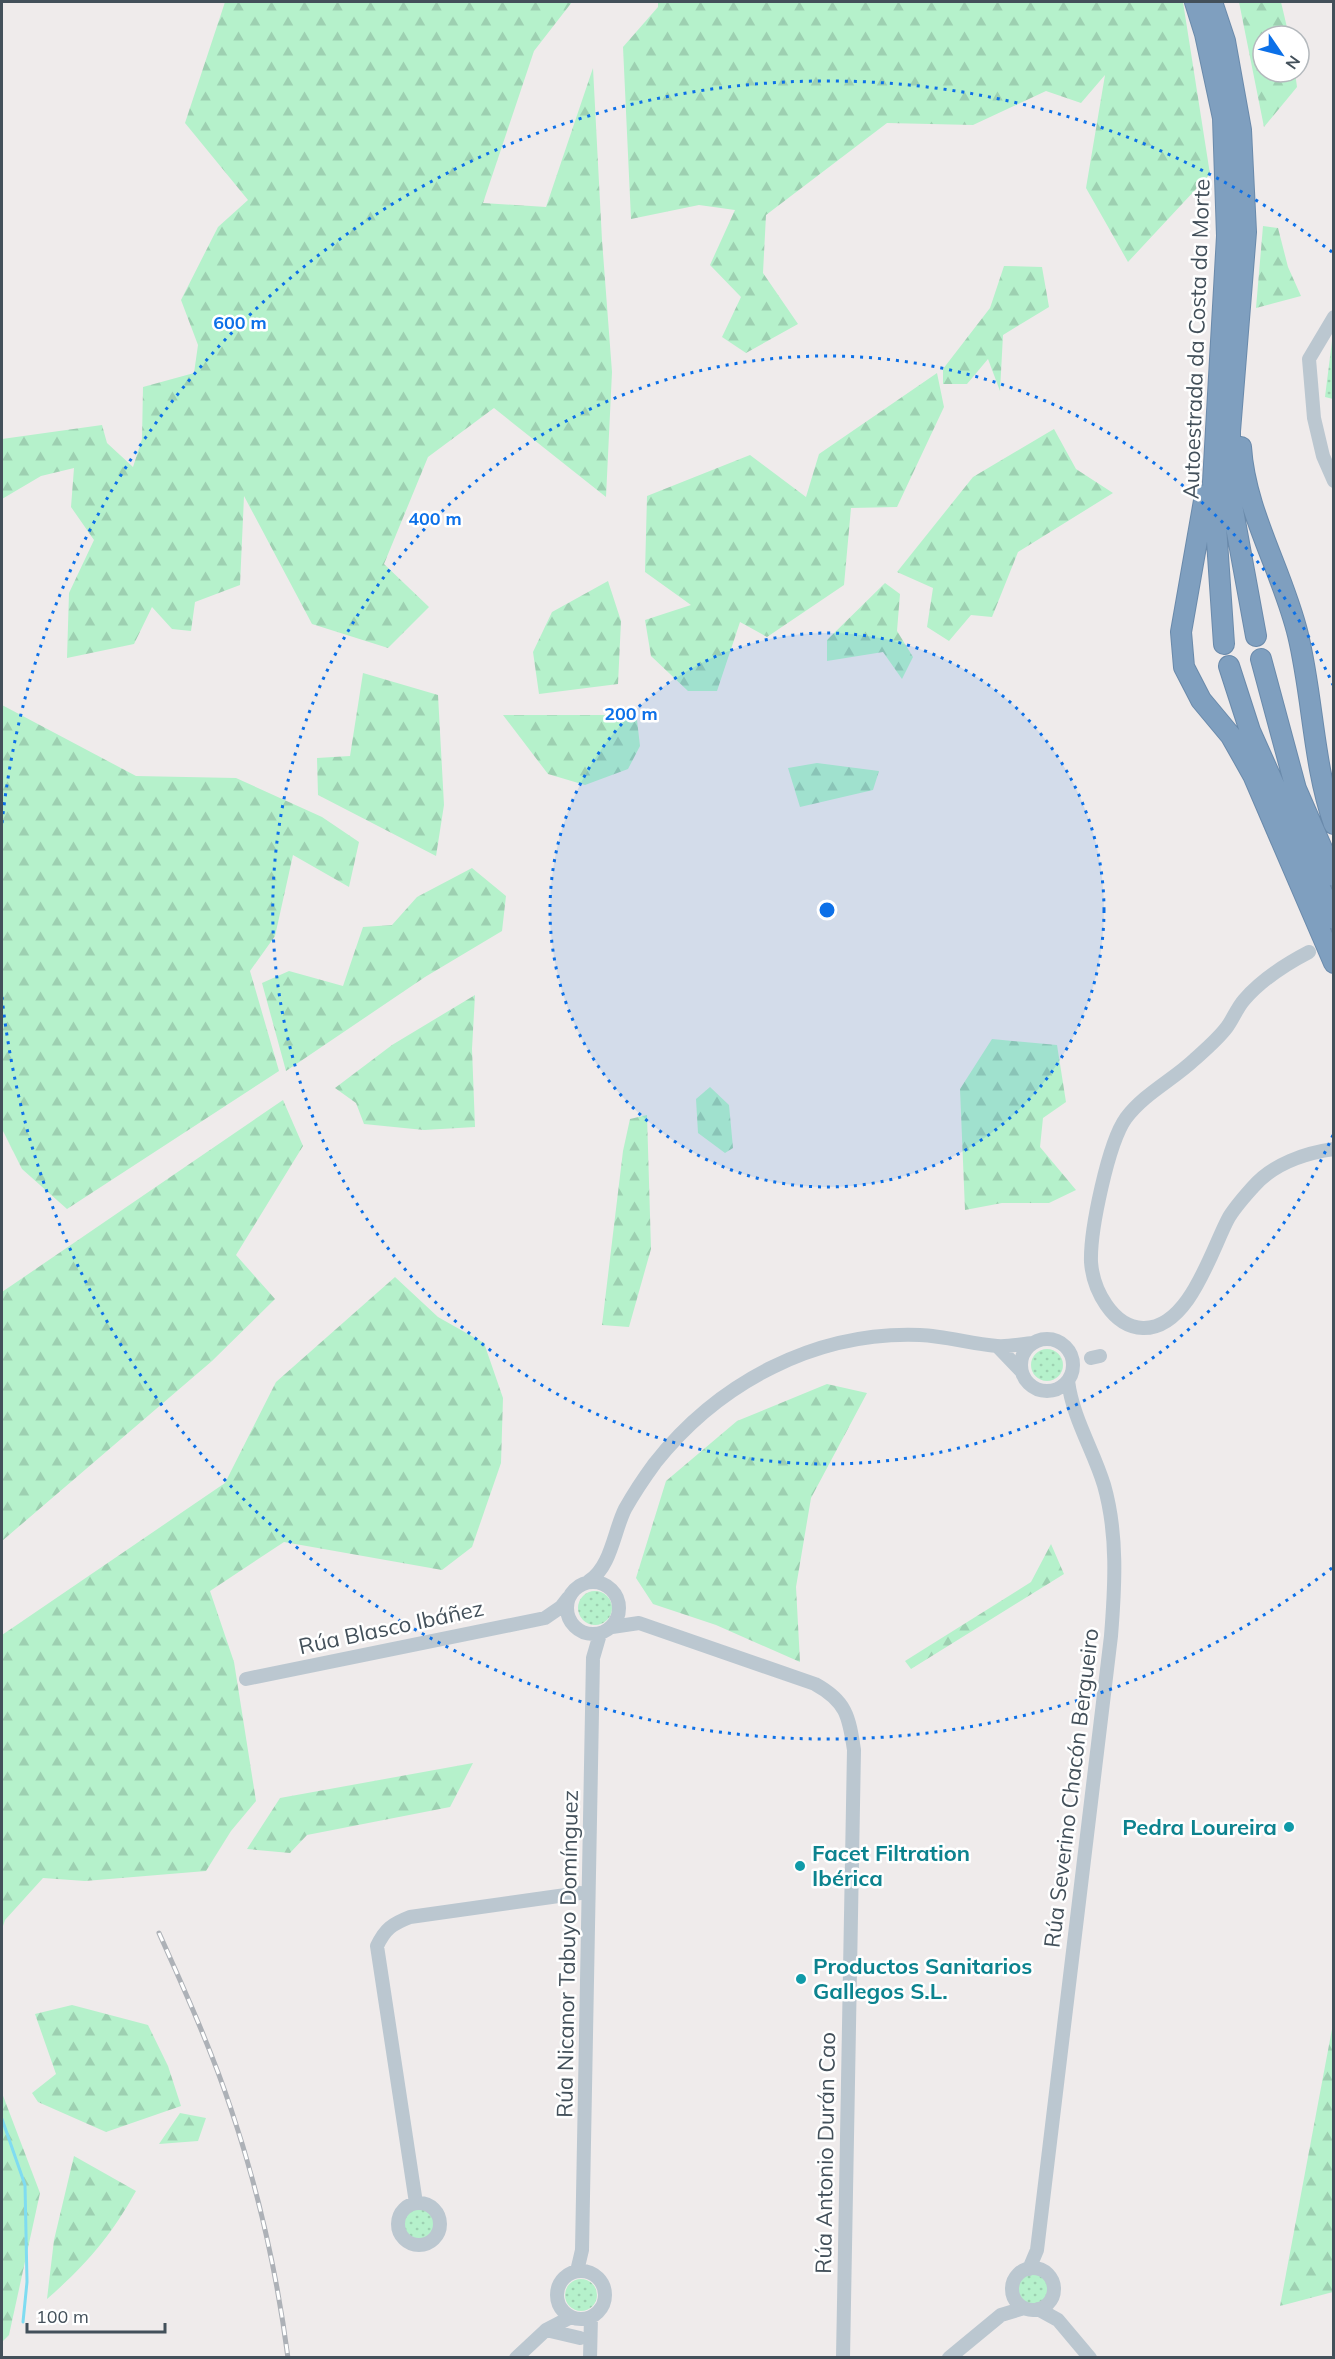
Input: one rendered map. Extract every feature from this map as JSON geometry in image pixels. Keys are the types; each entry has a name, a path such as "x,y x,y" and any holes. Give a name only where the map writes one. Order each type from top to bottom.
{"highway":[{"name":"Autoestrada da Costa da Morte","path":"1195,2 1205,34 1223,118 1227,236 1213,482 1224,645"},
{"name":"Autoestrada da Costa da Morte","path":"1212,2 1225,41 1241,130 1246,232 1230,430 1230,494 1256,636"},
{"path":"1234,369 1242,468 1298,633 1311,692 1324,787 1334,824"},
{"path":"1214,445 1181,632 1184,668 1201,700 1231,736 1253,775 1334,963"},
{"path":"1261,659 1296,789 1334,876"},
{"path":"1229,666 1250,731 1334,919"}],"street":[{"path":"1334,317 1309,358 1314,417 1323,456 1334,481"},
{"path":"1309,952 1265,979 1243,1002 1218,1037 1193,1061 1147,1095 1125,1119 1111,1149 1094,1233 1091,1263 1096,1285 1105,1304 1130,1325 1144,1328 1176,1313 1195,1292 1230,1216 1255,1185 1283,1164 1316,1151 1334,1149"},
{"path":"604,1564 610,1588 620,1605 619,1616 606,1631 580,1631 567,1614 568,1598 577,1587 589,1581 604,1564 625,1510 656,1463 678,1436 708,1408 761,1372 827,1346 887,1336 948,1337 998,1347 1033,1343 1046,1339 1065,1346 1073,1363 1068,1381 1056,1390 1038,1390 1024,1379 1021,1371 998,1347"},
{"path":"1021,1371 1023,1355 1033,1343"},
{"name":"Rúa Severino Chacón Bergueiro","path":"1029,2269 1037,2250 1110,1647 1115,1586 1113,1537 1104,1485 1072,1408 1068,1381"},
{"name":"Rúa Severino Chacón Bergueiro","path":"1056,1390 1072,1408"},
{"path":"589,1581 610,1588"},
{"name":"Rúa Blasco Ibáñez","path":"246,1679 545,1618 561,1607 568,1598"},
{"name":"Rúa Antonio Durán Cao","path":"620,1605 639,1623 815,1684 839,1699 849,1721 854,1750 843,2358"},
{"name":"Rúa Blasco Ibáñez","path":"545,1618 563,1622 580,1631"},
{"name":"Rúa Antonio Durán Cao","path":"606,1631 639,1623"},
{"name":"Rúa Nicanor Tabuyo Domínguez","path":"580,1631 593,1658"},
{"name":"Rúa Nicanor Tabuyo Domínguez","path":"577,2271 582,2250 593,1658 606,1631"},
{"path":"416,2203 377,1946 383,1932 392,1924 410,1917 580,1893"},
{"name":"Rúa Nicanor Tabuyo Domínguez","path":"582,2250 596,2276"},
{"name":"Rúa Severino Chacón Bergueiro","path":"1037,2250 1044,2272"},
{"path":"949,2358 1001,2315 1012,2294 1013,2281 1017,2275 1029,2269 1044,2272 1052,2282 1050,2300 1058,2320 1090,2358"},
{"path":"516,2358 546,2330 580,2318 604,2301 604,2288 596,2276 577,2271 560,2282 557,2302 546,2330"},
{"path":"1012,2294 1031,2309 1058,2320"},
{"path":"1001,2315 1031,2309 1050,2300"},
{"path":"557,2302 580,2318 586,2348"},
{"path":"546,2330 586,2348"}],"green space":[{"path":"225,2 572,2 534,51 483,203 546,207 593,68 612,372 606,497 494,408 428,457 384,564 429,607 388,648 312,624 244,496 240,585 195,602 191,631 172,629 152,607 134,644 67,658 69,593 94,540 71,507 74,468 41,476 2,499 2,439 102,425 107,443 133,467 142,439 143,387 194,373 198,345 181,300 218,227 248,200 185,123"},
{"path":"658,2 1183,2 1210,174 1128,262 1086,188 1105,75 1081,103 1046,91 973,125 887,123 766,215 763,273 798,324 746,353 722,337 741,297 710,265 735,210 699,205 631,219 623,47 658,7"},
{"path":"1239,2 1281,2 1286,24 1251,24 1251,62"},
{"path":"1255,84 1297,84 1297,87 1264,127"},
{"path":"1263,226 1278,228 1288,267 1301,296 1256,308"},
{"path":"1004,266 1042,267 1049,307 1003,335 1000,391 988,359 967,384 943,384 943,369 990,308"},
{"path":"1333,333 1333,399 1325,397"},
{"path":"937,373 944,407 897,507 851,508 844,585 767,637 740,622 717,691 688,691 651,656 645,620 691,605 645,572 647,496 750,455 806,497 819,454"},
{"path":"1054,429 1076,469 1113,493 1018,552 992,617 971,615 949,641 927,627 933,588 897,572 973,477"},
{"path":"608,581 621,621 618,684 539,694 533,652 552,612"},
{"path":"885,583 900,594 897,631 913,657 902,679 883,652 827,661 827,640"},
{"path":"363,673 438,695 444,805 436,856 318,795 317,758 350,756"},
{"path":"2,705 136,776 236,778 322,817 359,842 349,887 293,855 275,936 250,971 279,1071 67,1209 22,1169 2,1129"},
{"path":"503,715 607,715 637,720 640,746 628,769 585,785 548,774"},
{"path":"817,763 879,771 873,790 800,807 788,768"},
{"path":"472,868 506,896 502,931 425,977 286,1071 262,983 289,971 343,986 363,927 392,925 417,897"},
{"path":"475,995 472,1049 475,1127 424,1130 364,1124 356,1103 335,1088 392,1045"},
{"path":"992,1039 1057,1045 1066,1102 1043,1118 1040,1147 1076,1190 1049,1203 1002,1203 965,1210 960,1089"},
{"path":"710,1087 729,1105 733,1148 725,1153 698,1133 696,1099"},
{"path":"283,1100 303,1146 236,1255 275,1299 212,1361 2,1541 2,1292"},
{"path":"647,1115 651,1249 629,1327 602,1325 623,1151 630,1119"},
{"path":"395,1277 438,1317 484,1343 503,1398 501,1463 472,1547 442,1570 284,1542 210,1591 234,1662 256,1801 231,1831 206,1871 85,1881 43,1878 5,1920 2,1929 2,1635 225,1483 276,1382"},
{"path":"1047,1349 1058,1354 1063,1365 1058,1376 1047,1381 1036,1376 1031,1365 1036,1354"},
{"path":"827,1384 867,1393 811,1498 796,1587 800,1662 716,1625 653,1604 636,1578 666,1481 737,1421"},
{"path":"1051,1544 1064,1574 911,1669 905,1661 1031,1582"},
{"path":"595,1591 607,1596 612,1608 607,1620 595,1625 583,1620 578,1608 583,1596"},
{"path":"473,1763 450,1807 307,1835 290,1853 247,1849 280,1798"},
{"path":"72,2005 148,2025 168,2066 181,2106 106,2132 38,2102 32,2093 56,2074 35,2014"},
{"path":"1332,2029 1333,2292 1280,2306"},
{"path":"2,2093 40,2193 9,2335 2,2342"},
{"path":"180,2113 206,2118 198,2141 159,2144"},
{"path":"74,2156 136,2191 96,2250 47,2299 54,2240"},
{"path":"419,2208 430,2213 435,2224 430,2235 419,2240 408,2235 403,2224 408,2213"},
{"path":"1032,2273 1043,2278 1048,2289 1043,2300 1032,2305 1021,2300 1016,2289 1021,2278"},
{"path":"581,2279 592,2284 597,2295 592,2306 581,2311 570,2306 565,2295 570,2284"}],"waterway":[{"path":"2,2119 25,2185 27,2282 23,2322"}],"railway":[{"path":"159,1933 206,2042 241,2139 266,2232 288,2358"}],"place":[{"name":"Pedra Loureira","path":"1289,1827"},
{"name":"Facet Filtration Ibérica","path":"800,1866"},
{"name":"Productos Sanitarios Gallegos S.L.","path":"801,1979"}]}
